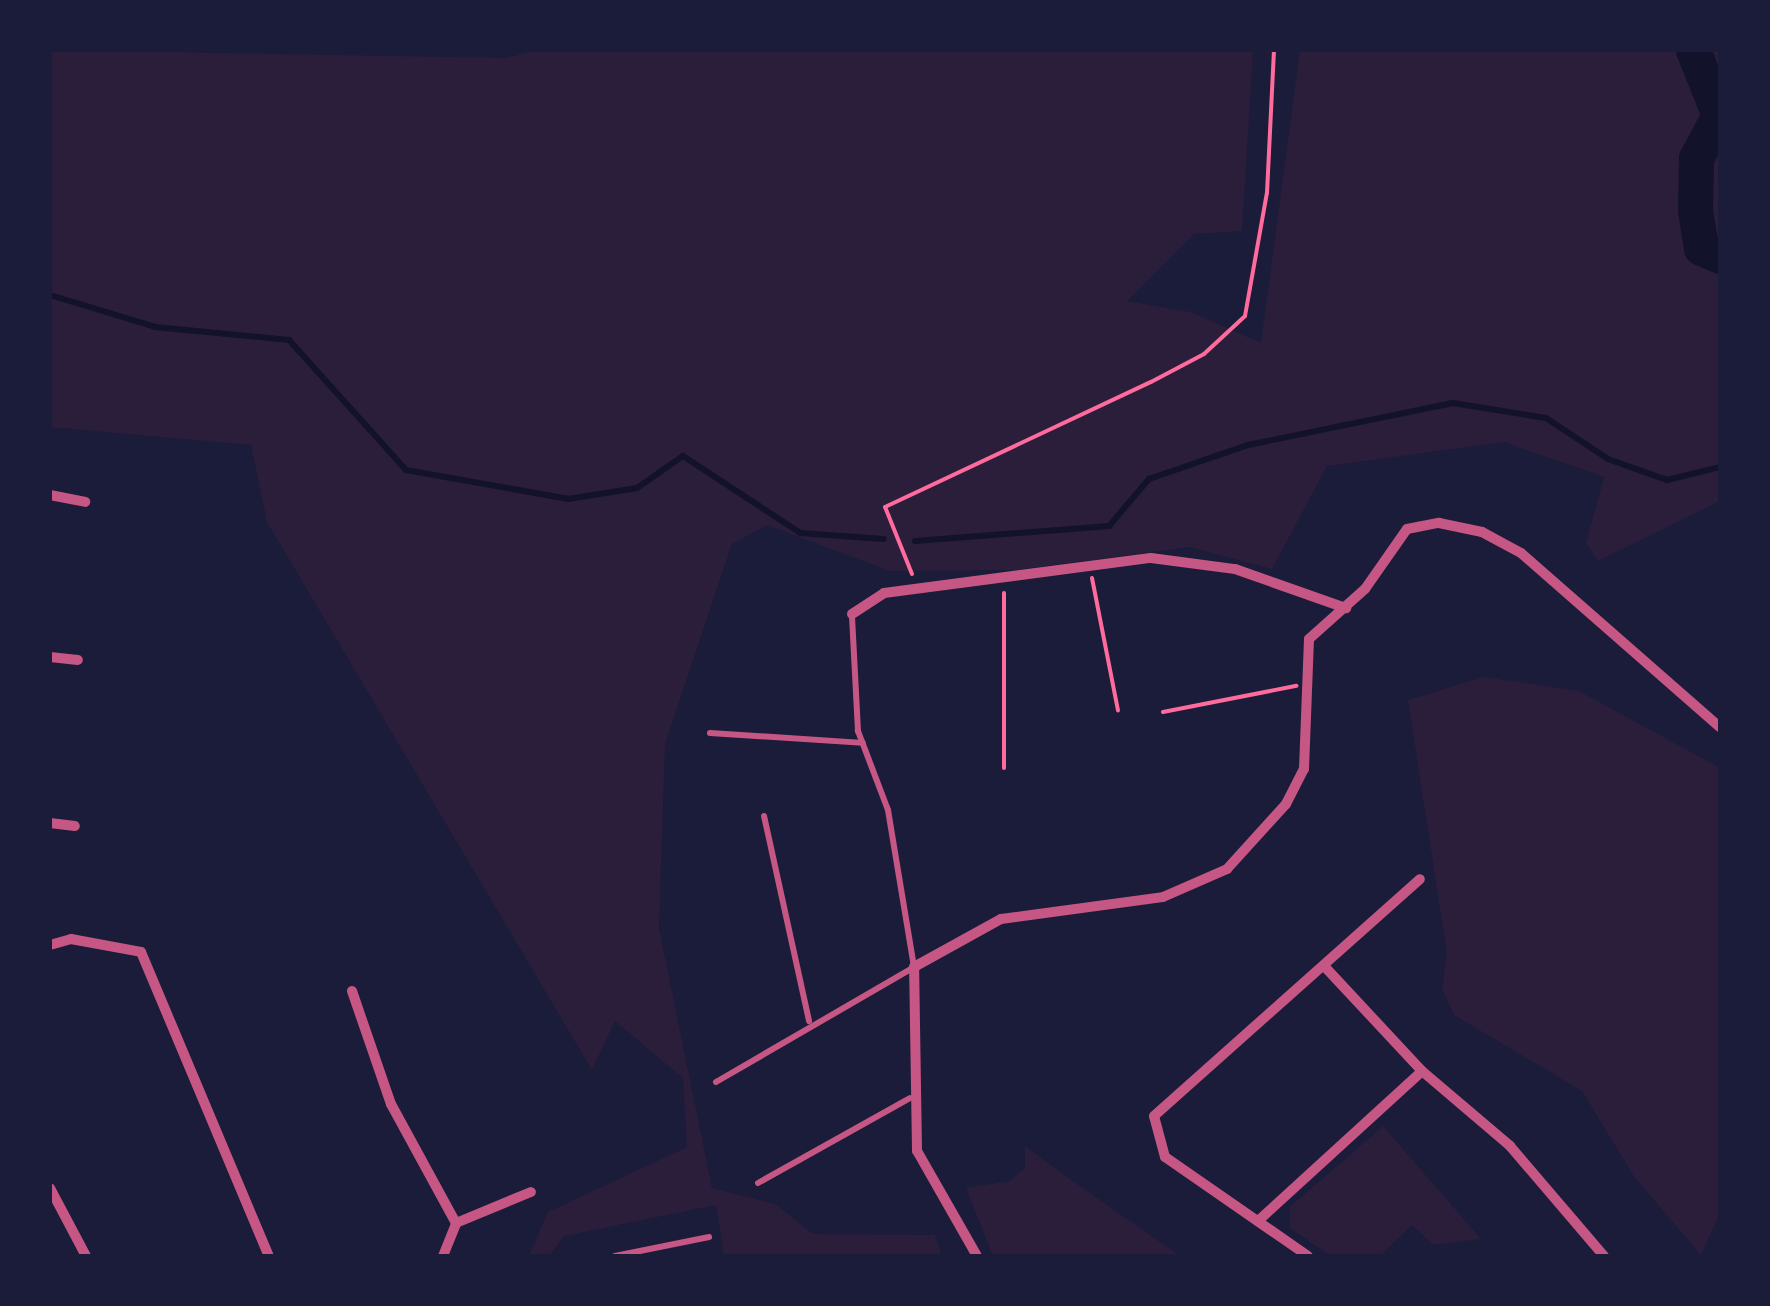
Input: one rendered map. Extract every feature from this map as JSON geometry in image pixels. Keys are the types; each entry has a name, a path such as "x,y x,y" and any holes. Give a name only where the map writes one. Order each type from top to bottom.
{"street":[{"path":"50,495 85,502"},
{"path":"977,1256 927,1182 910,1098 914,967 1001,919 1163,897 1227,869 1286,804 1304,769 1302,685 1309,640 1346,608 1407,528 1439,523 1482,532 1521,553 1720,727"},
{"path":"852,614 865,598 1004,584 1189,558 1346,608"},
{"path":"50,656 78,660"},
{"path":"50,823 75,826"},
{"path":"1308,1256 1164,1157 1154,1116 1420,878"},
{"path":"50,945 71,939 141,952 270,1256"},
{"path":"1325,967 1422,1071 1510,1146 1604,1256"},
{"path":"352,992 390,1104 456,1223"},
{"path":"1258,1221 1422,1071"},
{"path":"50,1188 86,1256"},
{"path":"443,1256 456,1223 531,1192"}],"lane":[{"path":"716,1082 809,1022 914,967 888,810 863,743 852,614"},
{"path":"710,733 863,743"},
{"path":"764,816 809,1022"},
{"path":"758,1183 910,1098"},
{"path":"615,1256 709,1237"}],"path":[{"path":"918,593 885,507 1190,361 1244,316 1266,193 1274,50"},
{"path":"1090,570 1118,710"},
{"path":"1004,584 1004,768"},
{"path":"1163,712 1302,685"}],"shaded area":[{"path":"50,50 506,58 538,50 1253,50 1242,231 1194,234 1127,301 1191,312 1261,343 1300,50 1720,50 1720,501 1598,561 1586,543 1604,477 1504,442 1327,466 1272,569 1189,547 1016,570 890,571 767,525 732,544 665,744 659,928 712,1188 775,1204 813,1234 935,1235 942,1256 724,1256 716,1205 564,1236 549,1256 529,1256 548,1212 687,1147 683,1078 615,1021 592,1070 267,522 251,445 50,427"},
{"path":"1484,677 1579,691 1720,768 1720,1213 1701,1255 1635,1178 1582,1091 1454,1015 1442,989 1447,954 1408,700"},
{"path":"1383,1126 1481,1239 1433,1245 1412,1225 1380,1256 1331,1256 1290,1228 1290,1207"},
{"path":"1025,1146 1180,1256 993,1256 966,1188 1010,1181 1025,1168"}],"waterway":[{"path":"1693,50 1719,115 1696,158 1695,210 1701,248 1720,256"},
{"path":"50,295 155,327 289,340 406,470 568,499 637,488 683,456 800,533 884,539"},
{"path":"915,541 1109,526 1149,479 1248,445 1453,403 1546,418 1608,459 1667,480 1720,467"}]}
